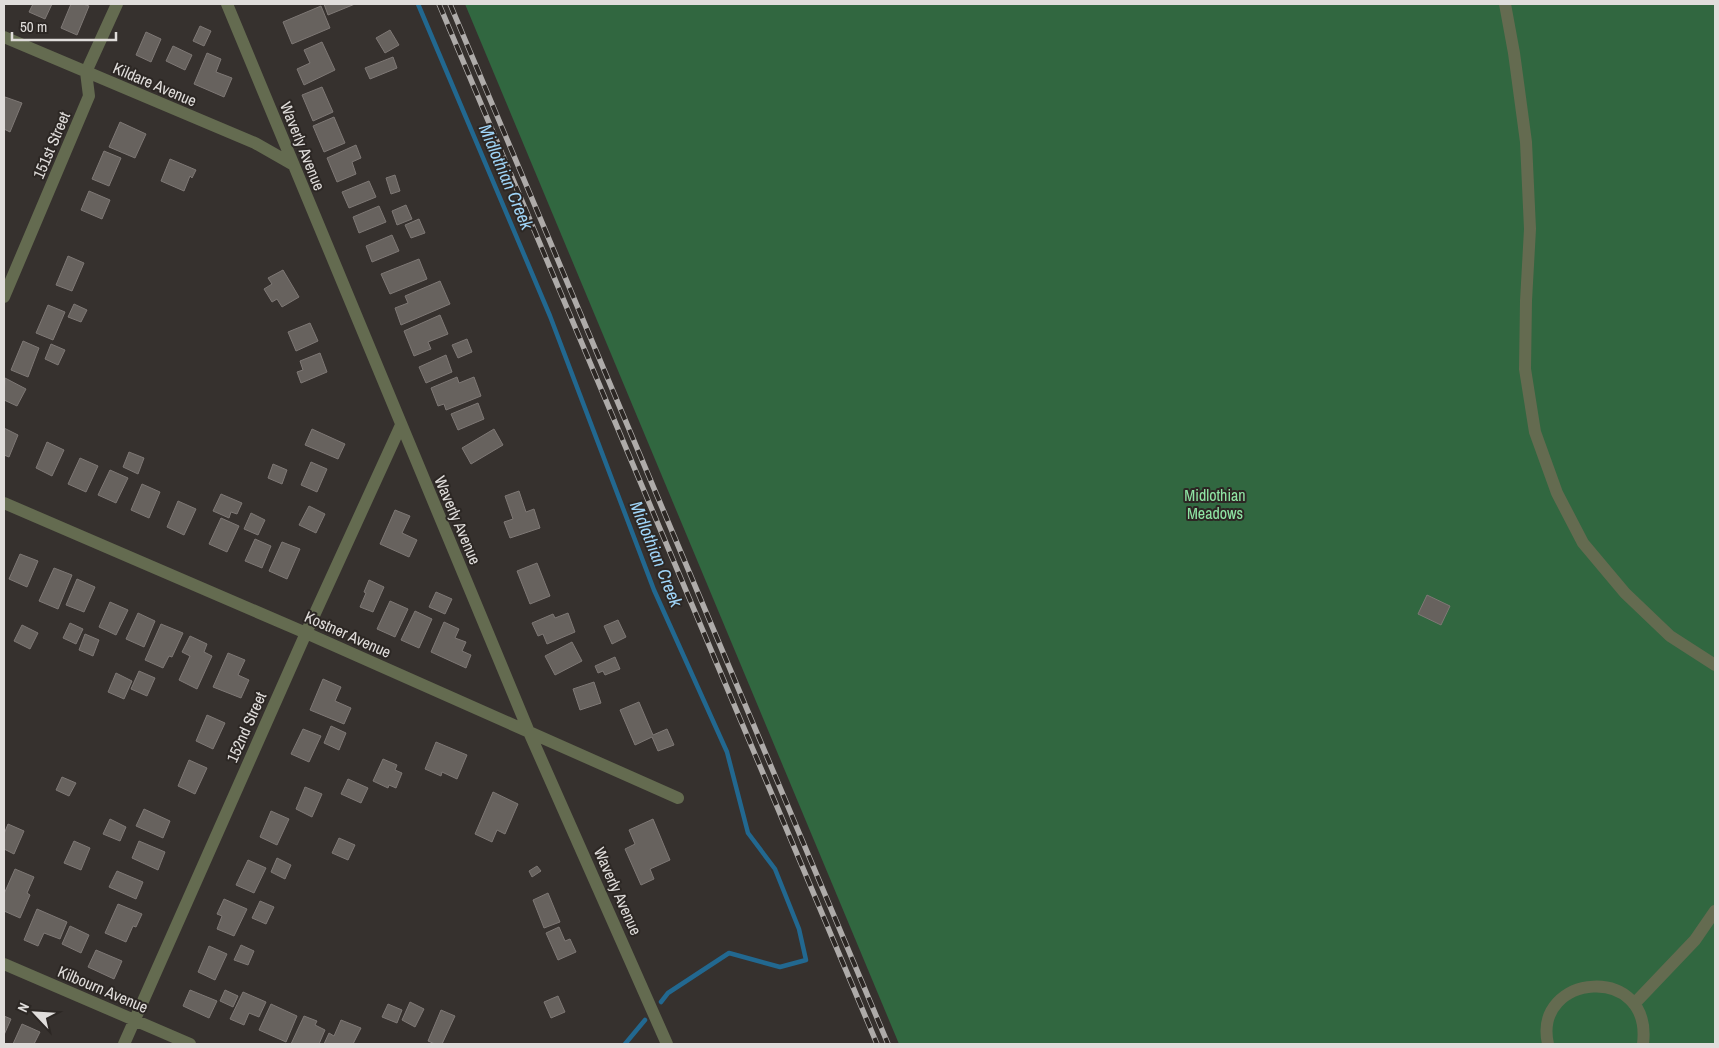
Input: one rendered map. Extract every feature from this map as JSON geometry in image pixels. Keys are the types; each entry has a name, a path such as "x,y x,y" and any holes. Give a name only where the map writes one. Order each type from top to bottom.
{"street":[{"path":"86,72 117,4"},
{"name":"Waverly Avenue","path":"227,4 529,732 668,1044"},
{"path":"1505,4 1514,53 1526,142 1530,229 1525,369 1535,432 1557,493 1583,543 1625,593 1670,636 1715,665"},
{"name":"Kildare Avenue","path":"4,37 255,143 292,164"},
{"name":"151st Street","path":"4,297 89,96 86,72"},
{"name":"152nd Street","path":"124,1044 306,633 401,425"},
{"name":"Kostner Avenue","path":"4,503 306,633 678,798"},
{"path":"1634,1004 1695,940 1715,911"},
{"name":"Kilbourn Avenue","path":"4,964 190,1044"},
{"path":"1548,1044 1546,1034 1549,1016 1558,1002 1577,988 1591,985 1605,986 1621,992 1634,1004 1641,1018 1644,1035 1643,1044"}],"green space":[{"name":"Midlothian Meadows","path":"465,4 1715,4 1715,1044 899,1044"}],"building":[{"path":"33,4 52,4 45,19 29,12"},
{"path":"71,4 89,6 77,35 61,28"},
{"path":"324,4 355,4 328,15"},
{"path":"321,6 330,28 292,44 283,22"},
{"path":"200,26 211,31 204,46 193,41"},
{"path":"390,30 399,45 385,53 376,38"},
{"path":"146,32 161,39 151,62 136,55"},
{"path":"322,42 335,70 304,85 297,69 310,63 304,50"},
{"path":"173,46 192,55 185,70 166,61"},
{"path":"207,53 221,59 216,72 232,78 224,97 194,84"},
{"path":"393,57 397,68 370,79 365,68"},
{"path":"322,87 333,112 313,121 302,95"},
{"path":"5,97 22,103 10,132 4,129"},
{"path":"334,117 345,143 324,152 313,126"},
{"path":"120,122 146,134 135,158 109,147"},
{"path":"356,145 361,158 352,162 356,174 337,182 327,158"},
{"path":"104,151 121,158 109,186 92,179"},
{"path":"170,159 196,170 192,178 190,176 184,191 161,181"},
{"path":"395,175 400,191 391,194 386,178"},
{"path":"369,181 376,197 349,208 342,192"},
{"path":"89,191 110,200 102,219 81,210"},
{"path":"406,205 412,219 397,225 392,211"},
{"path":"379,206 386,222 359,233 353,217"},
{"path":"419,219 425,233 411,238 405,225"},
{"path":"392,235 399,251 372,262 366,246"},
{"path":"68,256 84,263 72,291 56,285"},
{"path":"419,259 427,279 390,294 381,274"},
{"path":"283,270 299,297 282,307 277,299 272,302 264,289 272,284 268,278"},
{"path":"440,281 450,304 401,325 395,308 408,303 405,296"},
{"path":"74,304 87,310 81,322 68,317"},
{"path":"48,305 65,312 53,340 36,333"},
{"path":"440,315 448,334 428,342 431,349 414,356 404,331"},
{"path":"310,323 318,341 296,351 288,332"},
{"path":"467,339 472,352 458,358 452,345"},
{"path":"23,341 39,348 28,377 11,370"},
{"path":"51,344 65,350 58,365 45,359"},
{"path":"320,353 327,372 301,383 297,372 303,370 300,361"},
{"path":"446,355 452,372 426,383 419,367"},
{"path":"457,377 459,383 474,377 481,396 446,410 444,404 438,406 431,388"},
{"path":"5,378 26,389 17,406 4,400"},
{"path":"478,403 484,419 458,430 451,414"},
{"path":"4,428 18,435 9,457 4,455"},
{"path":"312,429 345,444 338,459 305,445"},
{"path":"494,429 503,445 471,464 462,448"},
{"path":"47,442 64,450 52,476 36,468"},
{"path":"129,452 144,458 138,474 123,467"},
{"path":"80,458 98,466 86,492 68,484"},
{"path":"311,462 327,469 317,492 301,485"},
{"path":"273,464 287,470 282,484 268,478"},
{"path":"110,470 128,478 116,503 98,495"},
{"path":"142,484 160,492 149,518 131,510"},
{"path":"519,491 526,512 534,509 540,528 510,538 504,522 513,519 505,496"},
{"path":"221,494 242,503 237,514 231,512 229,518 213,511"},
{"path":"178,501 196,509 184,535 167,527"},
{"path":"309,506 325,514 316,533 299,525"},
{"path":"395,510 410,516 402,533 417,540 409,557 380,544"},
{"path":"251,513 265,520 258,535 244,529"},
{"path":"221,518 239,526 227,552 209,544"},
{"path":"255,539 271,546 262,568 245,561"},
{"path":"282,542 300,549 287,579 269,571"},
{"path":"20,554 38,561 27,587 9,579"},
{"path":"537,563 550,596 530,604 517,571"},
{"path":"54,568 72,575 58,609 39,601"},
{"path":"77,579 95,587 84,612 66,605"},
{"path":"369,580 384,587 373,612 360,607"},
{"path":"436,592 452,599 445,614 429,607"},
{"path":"1427,595 1450,606 1441,625 1418,614"},
{"path":"390,601 408,609 395,637 377,629"},
{"path":"110,602 128,610 116,635 99,627"},
{"path":"415,611 432,619 419,648 401,640"},
{"path":"138,613 155,621 144,647 126,639"},
{"path":"568,613 575,632 547,644 543,634 538,636 532,623 553,614 555,618"},
{"path":"618,620 626,637 612,644 604,626"},
{"path":"444,622 459,629 455,638 466,642 462,651 471,655 466,668 431,652"},
{"path":"70,623 83,629 76,644 63,638"},
{"path":"161,624 183,633 172,657 169,656 163,668 145,660"},
{"path":"22,625 38,633 30,649 14,641"},
{"path":"85,634 99,640 93,656 79,650"},
{"path":"190,636 207,644 204,652 212,656 197,689 179,680 190,656 182,652"},
{"path":"572,642 582,661 555,675 545,656"},
{"path":"228,653 245,660 238,675 249,680 241,698 213,687"},
{"path":"615,657 620,669 605,675 603,671 598,673 595,666"},
{"path":"139,671 155,678 147,696 131,689"},
{"path":"116,673 132,681 124,699 108,692"},
{"path":"323,679 341,687 335,701 351,708 344,724 310,710"},
{"path":"594,682 601,703 580,710 573,689"},
{"path":"639,702 653,735 667,729 674,745 658,751 652,737 635,745 620,710"},
{"path":"207,715 225,723 213,749 196,741"},
{"path":"331,726 346,733 339,750 324,743"},
{"path":"303,729 321,736 309,762 291,754"},
{"path":"436,742 467,755 457,779 442,772 441,776 425,769"},
{"path":"383,759 397,765 395,770 402,773 396,788 389,785 388,788 373,781"},
{"path":"189,760 207,768 195,794 178,786"},
{"path":"62,777 76,783 69,796 56,790"},
{"path":"348,779 368,788 361,803 341,794"},
{"path":"305,787 322,794 312,817 296,809"},
{"path":"493,792 518,804 505,834 497,830 492,842 475,834"},
{"path":"144,809 170,821 163,838 136,826"},
{"path":"271,811 289,819 277,845 260,837"},
{"path":"110,819 126,827 120,841 103,834"},
{"path":"653,819 670,860 650,869 654,879 641,885 625,849 635,844 629,830"},
{"path":"8,824 24,831 14,854 4,849 4,834"},
{"path":"339,838 355,845 348,860 332,853"},
{"path":"74,841 90,848 81,870 64,863"},
{"path":"139,841 165,852 158,870 132,858"},
{"path":"277,858 291,865 285,879 271,872"},
{"path":"248,860 266,868 254,893 236,885"},
{"path":"537,866 541,871 532,877 529,871"},
{"path":"15,869 34,877 27,893 30,895 20,918 4,911 4,894"},
{"path":"117,871 143,882 136,899 109,887"},
{"path":"548,893 560,922 544,928 533,900"},
{"path":"224,899 247,909 234,936 217,929 222,916 217,914"},
{"path":"260,901 274,907 266,924 252,918"},
{"path":"118,904 142,914 136,927 133,926 126,942 105,933"},
{"path":"37,909 67,922 60,939 44,933 38,946 24,940"},
{"path":"70,926 89,935 81,953 62,944"},
{"path":"559,927 565,941 570,939 576,952 558,960 546,933"},
{"path":"241,945 254,951 248,965 234,960"},
{"path":"209,946 227,954 215,980 198,972"},
{"path":"96,950 122,961 114,979 88,967"},
{"path":"190,990 217,1001 209,1018 183,1006"},
{"path":"225,990 238,996 233,1007 220,1001"},
{"path":"243,992 266,1002 259,1017 249,1013 244,1025 230,1019"},
{"path":"558,996 565,1012 551,1018 544,1002"},
{"path":"410,1002 424,1009 415,1027 402,1020"},
{"path":"271,1004 297,1016 286,1042 259,1030"},
{"path":"388,1004 402,1010 397,1023 382,1017"},
{"path":"441,1010 455,1016 442,1044 435,1044 428,1041"},
{"path":"4,1016 11,1019 4,1035"},
{"path":"304,1016 317,1021 315,1025 325,1030 319,1044 291,1044"},
{"path":"341,1020 361,1028 353,1044 324,1044 329,1033 334,1036"},
{"path":"22,1024 40,1032 34,1044 13,1044"}],"waterway":[{"name":"Midlothian Creek","path":"418,4 550,316 654,590 727,752 748,833 775,869 799,929 806,960 780,967 729,953 668,993 661,1002"},
{"name":"Midlothian Creek","path":"625,1044 645,1020"}],"railway":[{"path":"439,4 877,1044"},
{"path":"450,4 888,1044"}]}
